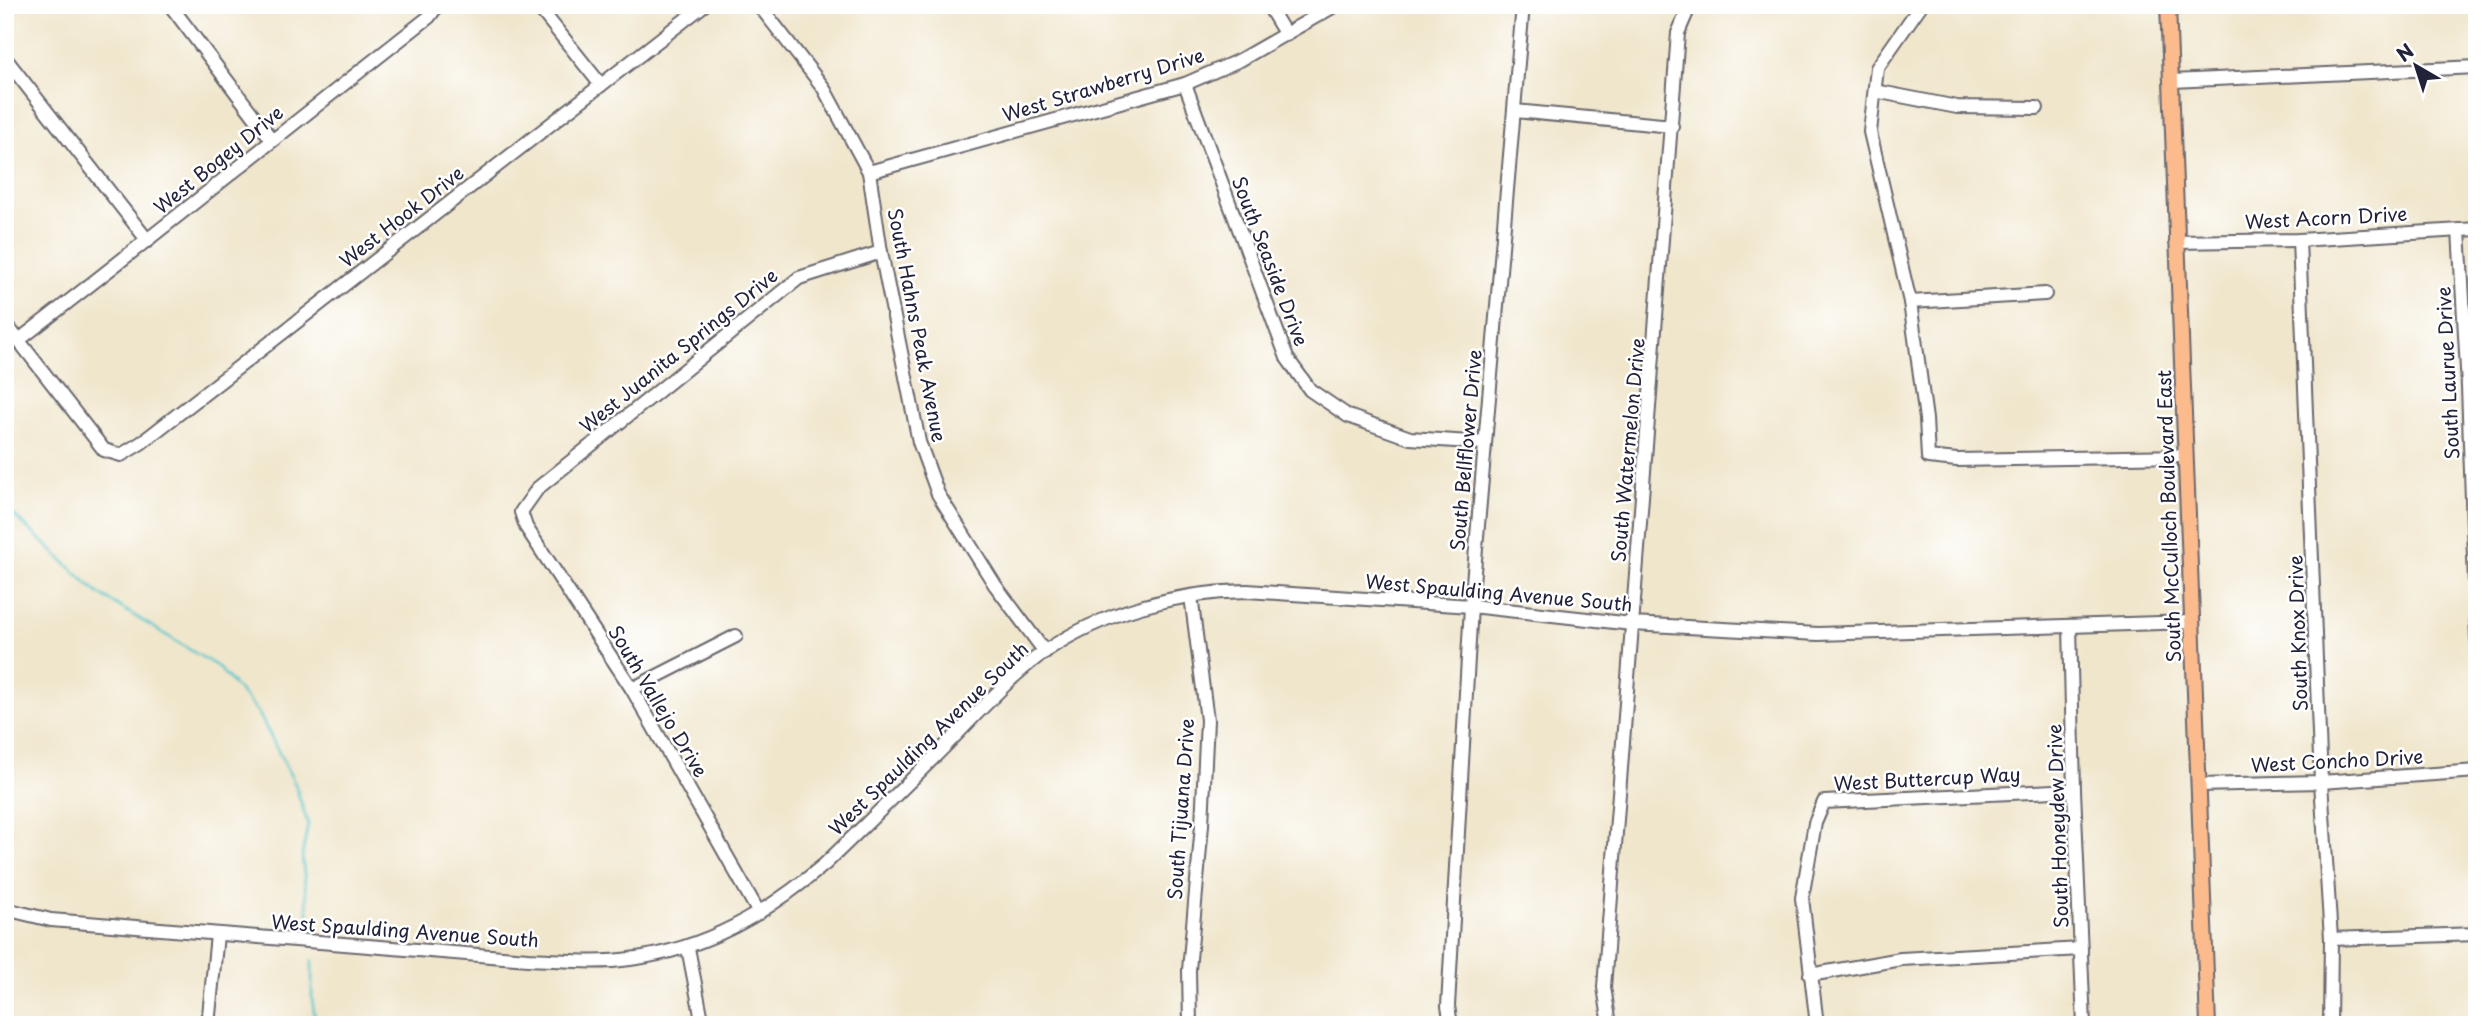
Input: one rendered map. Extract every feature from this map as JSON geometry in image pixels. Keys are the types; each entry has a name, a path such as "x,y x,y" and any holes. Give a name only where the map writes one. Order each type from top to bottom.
{"main road":[{"name":"South McCulloch Boulevard East","path":"2168,5 2208,1025"}],"street":[{"path":"170,5 272,139"},
{"name":"West Bogey Drive","path":"19,340 429,17 438,5"},
{"path":"537,5 601,85"},
{"name":"West Hook Drive","path":"19,340 104,450 121,455 141,443 704,5"},
{"name":"South Hahns Peak Avenue","path":"759,5 823,87 869,173 881,252 919,442 937,494 989,575 1045,652"},
{"path":"1268,5 1286,35"},
{"name":"West Strawberry Drive","path":"869,173 1185,83 1240,60 1336,5"},
{"name":"South Bellflower Drive","path":"1451,1025 1448,1006 1471,606 1523,5"},
{"name":"South Watermelon Drive","path":"1610,1025 1604,987 1678,33 1690,5"},
{"path":"1921,5 1877,68 1870,132 1910,303 1926,419 1928,457 1957,460 2184,456"},
{"path":"5,58 148,241"},
{"path":"2172,81 2477,67"},
{"name":"South Seaside Drive","path":"1185,83 1287,358 1310,390 1348,416 1410,438 1485,443"},
{"path":"1875,91 1957,107 2037,108"},
{"path":"1515,111 1672,126"},
{"name":"West Acorn Drive","path":"2176,242 2299,240 2477,229"},
{"name":"South Laurue Drive","path":"2459,230 2472,386 2477,640"},
{"name":"South Knox Drive","path":"2299,240 2321,782 2331,939 2330,1025"},
{"name":"West Juanita Springs Drive","path":"521,512 538,488 799,278 881,252"},
{"path":"1910,303 2045,294"},
{"path":"5,323 19,340"},
{"name":"South Vallejo Drive","path":"521,512 526,527 632,689 760,913"},
{"name":"West Spaulding Avenue South","path":"5,909 51,920 217,935 586,961 630,959 688,948 760,913 793,891 825,864 1008,682 1045,652 1087,628 1122,613 1220,591 1471,606 1632,624 1818,634 2191,622"},
{"name":"South Tijuana Drive","path":"1190,1025 1189,970 1202,825 1207,720 1191,596"},
{"name":"South Honeydew Drive","path":"2070,626 2084,1025"},
{"path":"632,689 736,636"},
{"name":"West Concho Drive","path":"2199,785 2321,782 2477,771"},
{"name":"West Buttercup Way","path":"1810,975 1802,898 1815,823 1824,802 2074,790"},
{"path":"2331,939 2477,934"},
{"path":"208,1025 217,935"},
{"path":"688,948 703,1025"},
{"path":"1817,1025 1810,975 1901,959 2081,949"}],"waterway":[{"path":"5,507 99,594 218,667 258,712 295,784 308,824 302,856 309,922"},
{"path":"312,960 312,999 316,1025"}]}
